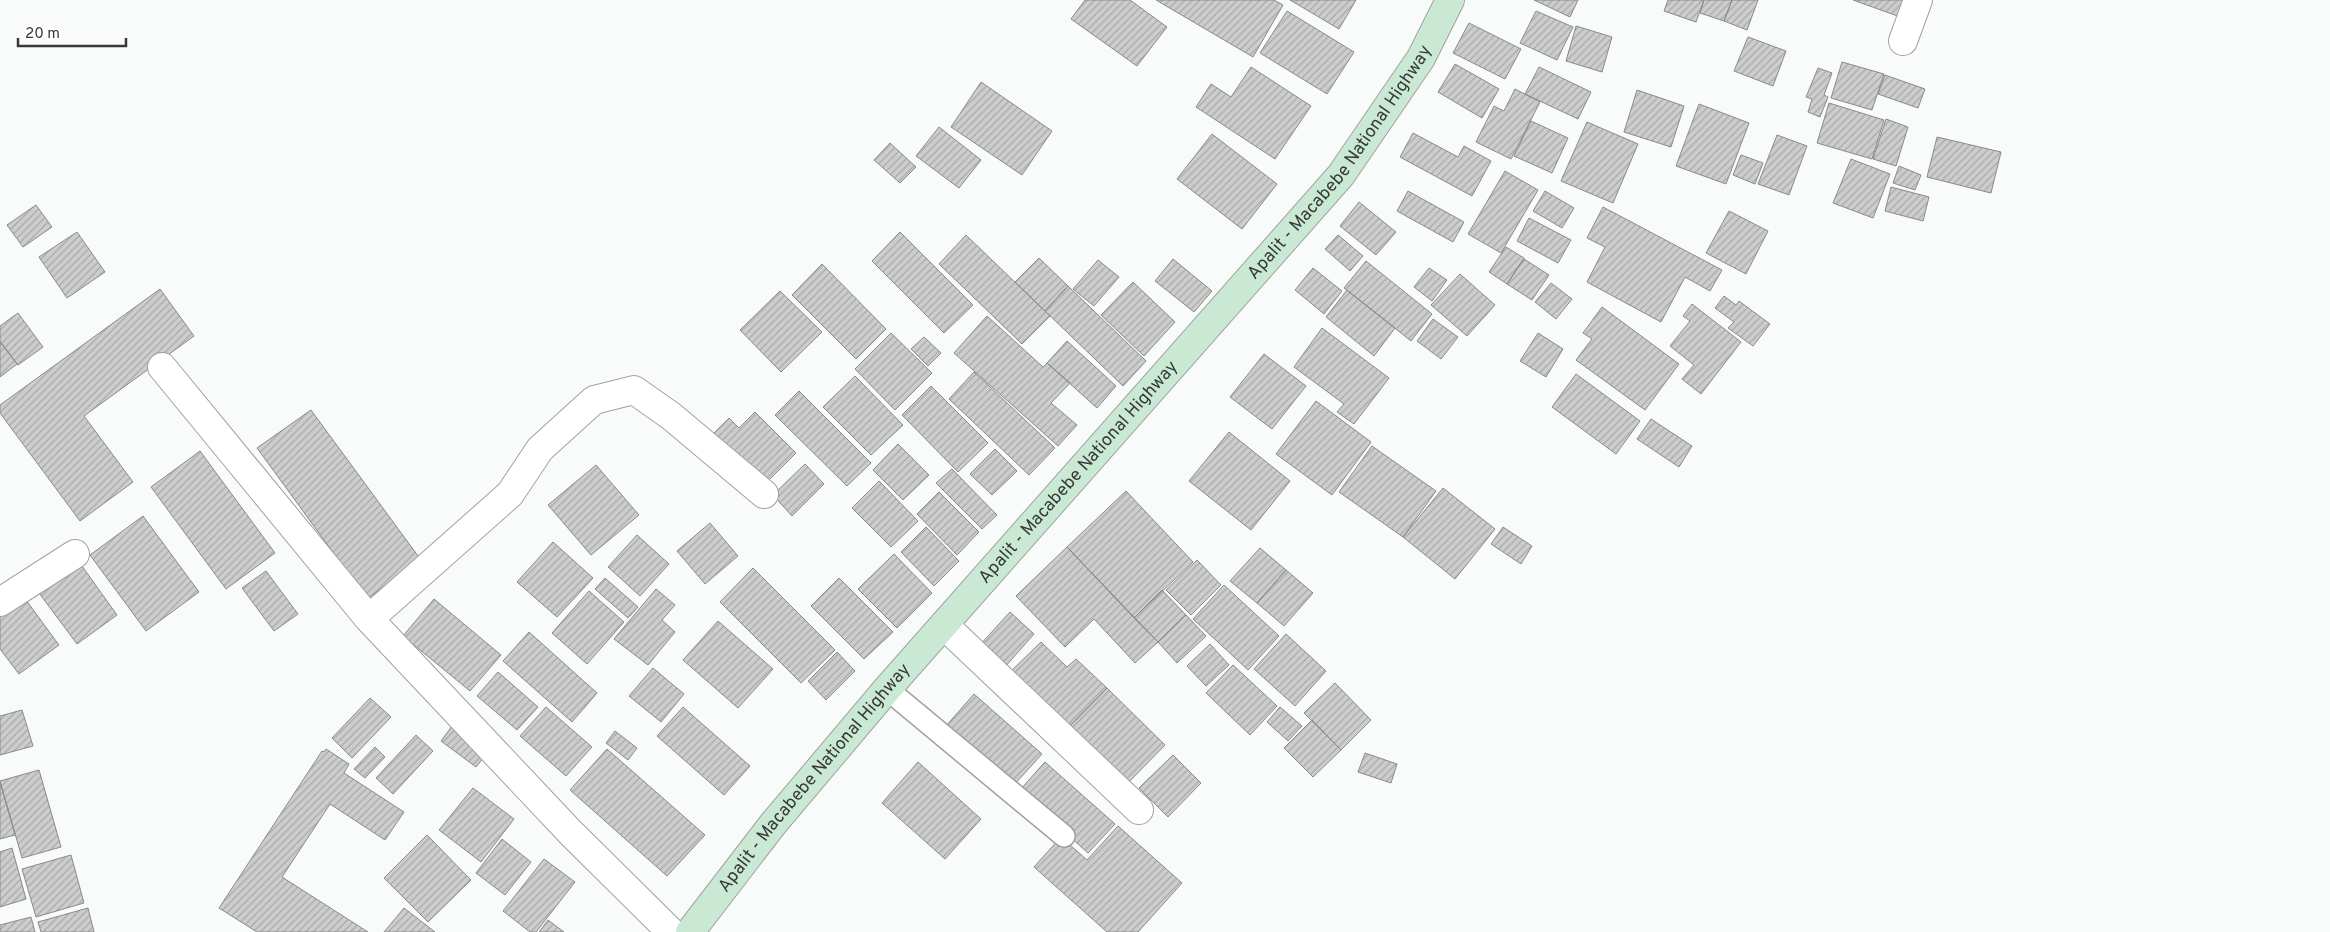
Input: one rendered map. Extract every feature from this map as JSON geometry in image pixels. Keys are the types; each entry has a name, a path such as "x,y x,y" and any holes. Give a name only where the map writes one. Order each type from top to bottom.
{"main road":[{"name":"Apalit - Macabebe National Highway","path":"690,932 773,824 887,689 1341,175 1421,58 1450,0"}],"street":[{"path":"1903,40 1918,0"},
{"path":"162,367 369,619 571,833 671,932"},
{"path":"369,619 510,494 540,449 594,400 634,390 671,416 764,494"},
{"path":"0,602 75,554"},
{"path":"944,625 1139,810"}],"lane":[{"path":"887,689 1064,836"}],"building":[{"path":"1085,0 1130,0 1167,27 1137,66 1071,19"},
{"path":"1156,0 1274,0 1283,5 1253,57"},
{"path":"1290,0 1356,0 1339,29"},
{"path":"1534,0 1578,0 1570,17"},
{"path":"1668,0 1704,0 1696,22 1664,11"},
{"path":"1704,0 1732,0 1724,21 1700,13"},
{"path":"1732,0 1758,0 1747,30 1724,21"},
{"path":"1853,0 1912,0 1906,19"},
{"path":"1287,11 1354,52 1327,94 1260,53"},
{"path":"1536,11 1573,27 1557,60 1520,43"},
{"path":"1469,23 1521,49 1505,79 1453,53"},
{"path":"1576,26 1612,37 1602,72 1566,61"},
{"path":"1748,37 1786,51 1773,86 1734,71"},
{"path":"1842,62 1884,74 1872,110 1831,98"},
{"path":"1455,64 1499,89 1482,118 1438,92"},
{"path":"1251,67 1311,106 1275,159 1196,107 1211,84 1231,97"},
{"path":"1539,67 1591,92 1578,119 1525,94"},
{"path":"1818,68 1832,73 1824,95 1828,97 1820,117 1808,112 1812,99 1806,97"},
{"path":"1885,75 1925,89 1918,108 1878,94"},
{"path":"981,82 1052,131 1022,175 951,127"},
{"path":"1515,89 1540,102 1511,159 1476,142 1494,106 1504,111"},
{"path":"1637,90 1684,106 1671,147 1624,132"},
{"path":"1829,103 1884,120 1872,159 1817,143"},
{"path":"1699,104 1749,123 1726,184 1676,166"},
{"path":"1886,119 1908,127 1896,166 1873,159"},
{"path":"1531,121 1568,138 1552,173 1514,156"},
{"path":"1587,122 1638,144 1613,203 1561,181"},
{"path":"939,127 981,160 959,188 916,156"},
{"path":"1413,133 1458,157 1464,146 1491,161 1472,196 1400,157"},
{"path":"1212,134 1277,184 1242,229 1177,179"},
{"path":"1777,135 1807,146 1789,195 1758,184"},
{"path":"1937,137 2001,152 1991,193 1927,177"},
{"path":"890,143 916,167 900,183 874,160"},
{"path":"1741,155 1763,163 1755,184 1733,175"},
{"path":"1851,159 1890,174 1873,218 1833,203"},
{"path":"1899,166 1921,175 1915,190 1893,183"},
{"path":"1505,171 1538,190 1501,253 1468,234"},
{"path":"1891,187 1929,197 1923,221 1885,211"},
{"path":"1408,191 1464,222 1453,242 1397,211"},
{"path":"1545,191 1574,208 1562,228 1533,211"},
{"path":"1359,202 1396,232 1376,255 1340,226"},
{"path":"36,205 52,227 23,247 7,225"},
{"path":"1603,207 1722,270 1710,291 1685,277 1661,322 1587,282 1605,247 1587,238"},
{"path":"1729,211 1768,231 1746,274 1706,253"},
{"path":"1529,218 1571,240 1558,263 1517,241"},
{"path":"77,232 105,272 67,298 39,257"},
{"path":"900,232 973,305 944,333 872,261"},
{"path":"966,235 1050,316 1022,344 939,264"},
{"path":"1338,235 1363,256 1350,271 1325,249"},
{"path":"1506,247 1524,258 1507,284 1489,272"},
{"path":"1039,258 1068,286 1045,311 1015,282"},
{"path":"1173,259 1212,291 1194,312 1155,281"},
{"path":"1524,259 1549,275 1532,300 1507,284"},
{"path":"1098,260 1119,277 1094,306 1073,289"},
{"path":"1366,261 1432,314 1411,341 1344,288"},
{"path":"822,264 886,329 856,359 792,295"},
{"path":"1313,268 1342,291 1324,314 1295,290"},
{"path":"1429,268 1447,280 1432,301 1414,287"},
{"path":"1460,274 1495,305 1467,336 1431,305"},
{"path":"1133,282 1175,322 1144,356 1101,315"},
{"path":"1551,283 1572,299 1556,319 1535,302"},
{"path":"1068,286 1146,361 1123,386 1045,311"},
{"path":"160,289 194,336 84,416 133,482 80,521 0,413 0,405"},
{"path":"1347,290 1395,328 1374,356 1326,317"},
{"path":"780,291 822,332 781,372 740,330"},
{"path":"1724,296 1736,305 1739,301 1770,324 1753,346 1728,328 1734,322 1715,308"},
{"path":"1692,304 1741,342 1701,394 1682,379 1694,365 1670,346 1690,321 1683,316"},
{"path":"1602,307 1679,364 1645,410 1576,360 1592,339 1583,333"},
{"path":"18,313 43,347 18,365 0,341 0,326"},
{"path":"987,316 1043,367 1047,363 1070,383 1051,403 1077,425 1058,446 954,353"},
{"path":"1433,319 1458,337 1441,359 1417,341"},
{"path":"1322,328 1389,378 1354,424 1337,412 1344,404 1294,367"},
{"path":"891,333 932,373 895,410 855,369"},
{"path":"1538,333 1563,349 1546,377 1520,361"},
{"path":"924,337 941,353 928,366 911,349"},
{"path":"1067,341 1116,386 1097,408 1047,363"},
{"path":"0,342 17,364 0,377"},
{"path":"1264,354 1306,386 1272,429 1230,397"},
{"path":"974,372 1055,448 1029,475 949,399"},
{"path":"1576,374 1640,421 1616,454 1552,407"},
{"path":"855,376 903,425 871,455 823,407"},
{"path":"931,386 988,443 958,472 902,415"},
{"path":"799,391 871,463 847,486 775,415"},
{"path":"1316,401 1371,442 1332,495 1276,454"},
{"path":"311,410 421,560 367,599 257,448"},
{"path":"755,412 796,453 763,486 709,438 729,418 739,428"},
{"path":"1651,419 1692,446 1679,467 1637,439"},
{"path":"1229,432 1290,481 1251,530 1189,481"},
{"path":"898,444 929,475 903,500 873,470"},
{"path":"1372,446 1436,491 1403,537 1339,492"},
{"path":"995,449 1017,471 992,495 970,474"},
{"path":"200,451 275,553 226,589 151,487"},
{"path":"805,464 824,484 792,516 773,495"},
{"path":"596,465 639,515 591,555 548,505"},
{"path":"952,469 997,515 982,529 936,483"},
{"path":"879,481 918,521 891,547 852,508"},
{"path":"1443,488 1495,529 1455,579 1403,537"},
{"path":"1126,491 1193,562 1134,618 1067,547"},
{"path":"939,492 979,532 957,555 917,514"},
{"path":"143,516 199,592 146,631 90,555"},
{"path":"710,523 738,556 705,584 677,551"},
{"path":"926,527 959,561 934,586 901,552"},
{"path":"1503,527 1532,546 1521,564 1491,544"},
{"path":"637,535 669,564 640,596 608,567"},
{"path":"553,542 593,578 557,617 517,582"},
{"path":"1067,547 1158,642 1135,663 1094,619 1065,647 1016,596"},
{"path":"1260,548 1286,570 1257,603 1230,581"},
{"path":"894,554 932,593 897,628 858,589"},
{"path":"77,559 117,615 77,644 36,589"},
{"path":"1197,560 1221,585 1191,615 1166,590"},
{"path":"753,568 835,650 801,683 720,602"},
{"path":"1286,570 1313,593 1284,626 1257,603"},
{"path":"266,571 298,614 274,631 242,588"},
{"path":"605,578 638,607 628,618 595,589"},
{"path":"839,578 893,632 864,659 811,606"},
{"path":"1224,585 1279,636 1248,670 1193,619"},
{"path":"656,589 675,605 662,620 675,632 648,665 614,639"},
{"path":"1162,590 1186,615 1158,642 1134,618"},
{"path":"589,591 624,622 587,664 552,633"},
{"path":"23,596 59,645 19,674 0,649 0,612"},
{"path":"434,599 501,655 470,691 403,636"},
{"path":"1010,612 1034,634 1004,668 979,646"},
{"path":"1186,615 1206,636 1177,663 1158,642"},
{"path":"718,621 773,669 738,708 683,660"},
{"path":"529,632 597,693 572,722 503,661"},
{"path":"1286,634 1326,671 1295,706 1254,669"},
{"path":"1041,642 1067,667 1076,659 1107,688 1066,730 1006,676"},
{"path":"1210,644 1229,665 1206,686 1187,666"},
{"path":"837,652 855,671 826,700 808,681"},
{"path":"1233,665 1277,706 1250,735 1206,693"},
{"path":"653,668 684,694 661,722 629,696"},
{"path":"498,672 538,707 517,730 477,696"},
{"path":"1335,683 1371,720 1341,750 1304,713"},
{"path":"1107,688 1165,745 1124,787 1066,730"},
{"path":"974,694 1042,754 1013,786 946,726"},
{"path":"370,698 391,717 352,758 332,738"},
{"path":"546,707 592,747 566,776 520,736"},
{"path":"683,707 750,766 724,795 657,736"},
{"path":"1280,707 1302,726 1288,741 1267,722"},
{"path":"22,710 33,746 0,755 0,716"},
{"path":"1312,720 1341,750 1313,777 1284,748"},
{"path":"452,726 488,752 476,767 441,741"},
{"path":"615,731 637,748 628,760 606,743"},
{"path":"416,735 433,751 393,794 376,778"},
{"path":"375,747 385,757 365,778 354,769"},
{"path":"326,749 349,764 344,773 404,812 385,840 330,804 282,877 368,932 257,932 219,908 322,751 324,752"},
{"path":"607,749 705,835 667,876 570,790"},
{"path":"1365,753 1397,764 1391,783 1358,772"},
{"path":"1173,755 1201,783 1168,817 1139,788"},
{"path":"918,762 981,819 945,859 882,803"},
{"path":"1045,762 1115,824 1088,853 1019,791"},
{"path":"39,770 61,847 22,858 0,781"},
{"path":"0,782 15,835 0,839"},
{"path":"473,788 514,819 481,862 439,830"},
{"path":"1118,826 1182,883 1138,932 1107,932 1034,867 1061,837 1087,860"},
{"path":"427,835 471,880 428,922 384,878"},
{"path":"502,839 531,862 505,895 476,873"},
{"path":"12,848 26,899 0,907 0,852"},
{"path":"71,855 84,903 36,917 22,869"},
{"path":"544,859 575,882 536,932 530,932 503,911"},
{"path":"88,908 94,932 41,932 38,922"},
{"path":"404,908 435,932 384,932"},
{"path":"31,917 35,932 0,932 0,925"},
{"path":"548,920 564,932 539,932"}]}
